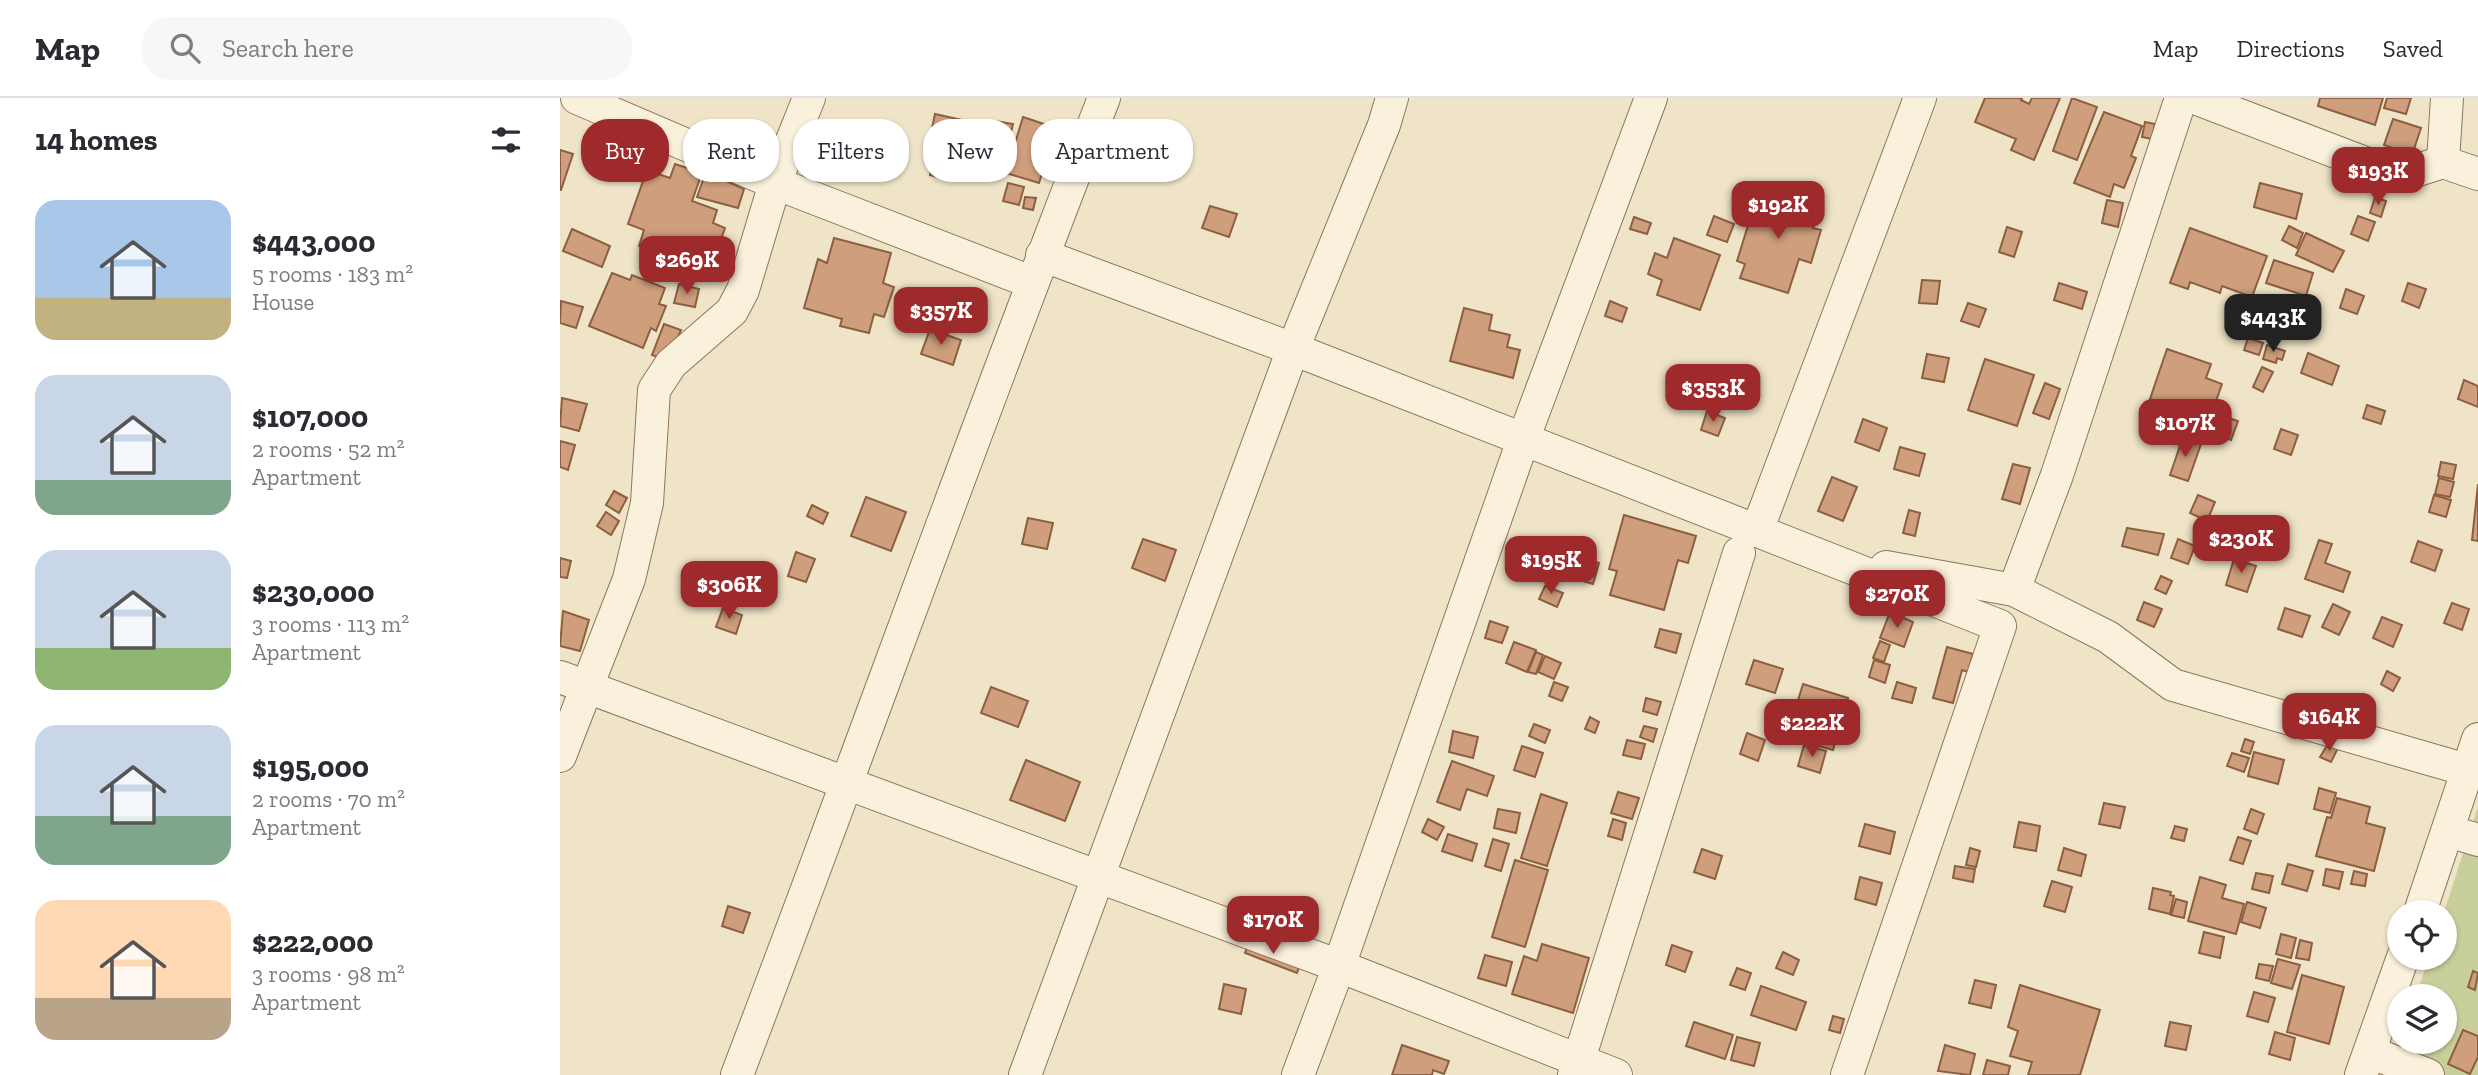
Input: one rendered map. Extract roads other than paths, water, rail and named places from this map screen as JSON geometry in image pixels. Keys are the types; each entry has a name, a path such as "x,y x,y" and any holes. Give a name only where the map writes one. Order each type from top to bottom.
{"street":[{"path":"577,98 775,183 1293,349 2000,626 1847,1075"},
{"path":"560,756 573,682 629,579 647,503 653,390 671,364 732,312 743,290 775,183 809,98"},
{"path":"737,1075 848,784 1037,268 1104,98"},
{"path":"1025,1075 1293,349 1384,125 1392,98"},
{"path":"1298,1075 1339,967 1523,440 1651,98"},
{"path":"1577,1068 1748,542 1920,98"},
{"path":"2014,590 2057,475 2181,98"},
{"path":"2195,98 2399,176 2443,162 2478,174"},
{"path":"2443,162 2447,98"},
{"path":"1523,440 1674,479 1748,542 2014,590 2108,637 2173,685 2467,770"},
{"path":"573,682 1339,967 1577,1068 1616,1075"},
{"path":"2424,900 2478,739"},
{"path":"2448,831 2478,841"},
{"path":"2398,970 2366,1063 2428,1075"}]}
